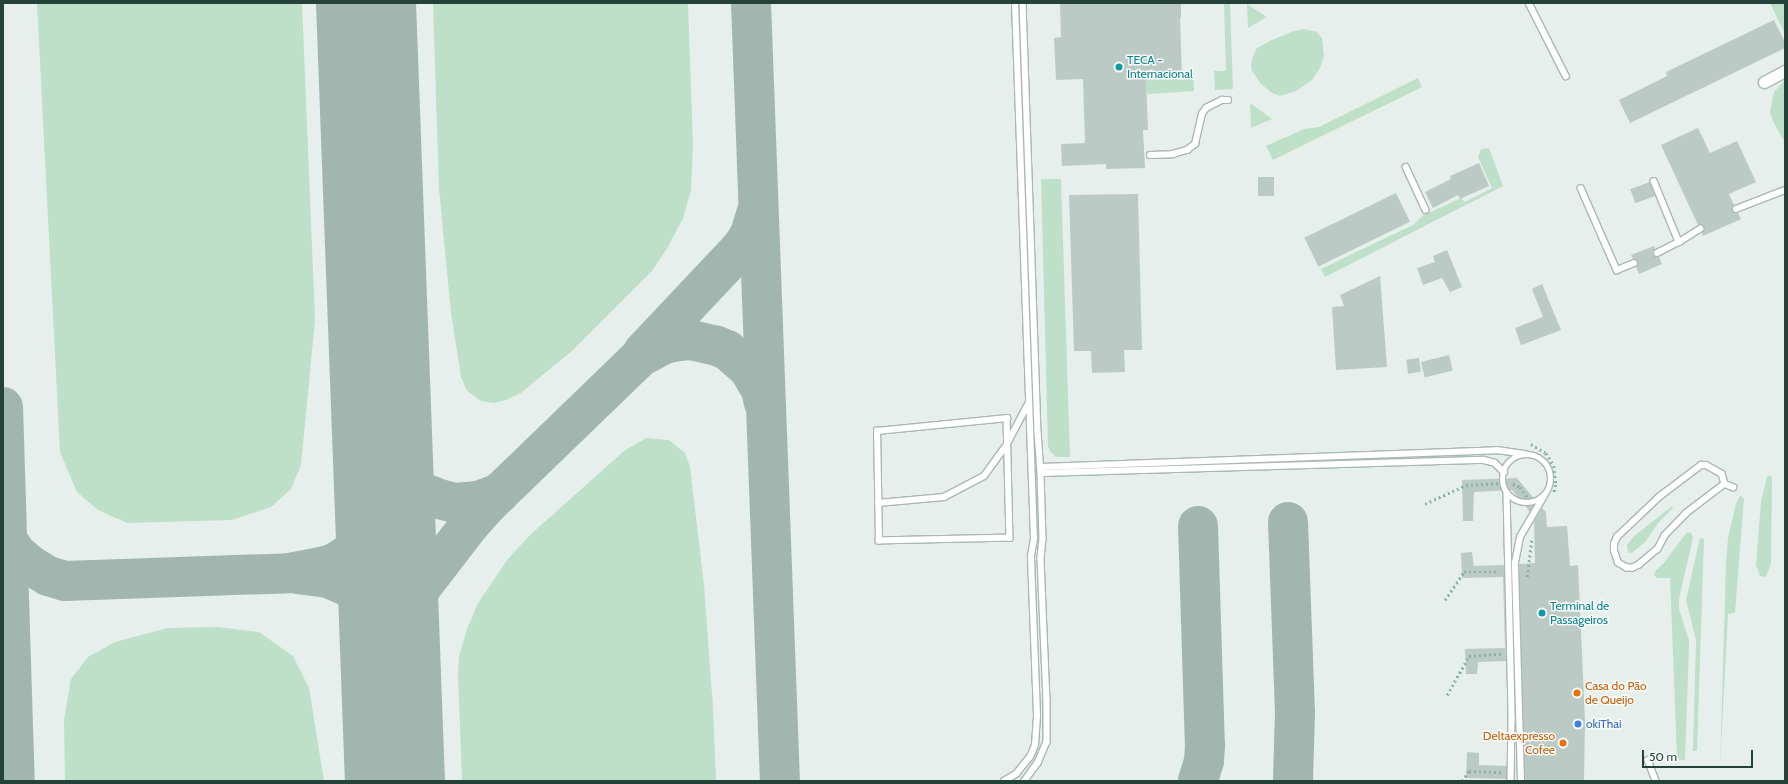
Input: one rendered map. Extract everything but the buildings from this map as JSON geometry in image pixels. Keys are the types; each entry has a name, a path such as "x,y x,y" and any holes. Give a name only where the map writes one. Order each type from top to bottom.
{"street":[{"path":"1764,82 1785,71"}],"lane":[{"path":"1004,781 1024,767 1035,745 1037,715 1031,556 1034,539 1015,3"},
{"path":"1023,3 1038,432 1041,467 1043,539 1041,559 1047,700 1047,742 1038,763 1025,781"},
{"path":"1529,3 1566,76"},
{"path":"1150,155 1173,154 1187,150 1195,144 1202,114 1206,108 1222,100 1228,100"},
{"path":"1406,167 1426,210"},
{"path":"1654,181 1679,242"},
{"path":"1581,188 1617,270 1634,263"},
{"path":"1736,209 1785,190"},
{"path":"1657,253 1700,229"},
{"path":"878,503 944,497 984,476 1007,444 1029,403"},
{"path":"1006,418 1007,444 1010,538 879,541 876,431 1006,418"},
{"path":"1041,467 1497,450 1526,454 1540,458 1549,469 1551,483 1520,537 1515,563 1521,781"},
{"path":"1526,454 1512,460 1504,472 1503,483 1513,499 1524,503 1539,501 1544,496"},
{"path":"1041,473 1484,460 1495,463 1504,472"},
{"path":"1701,465 1706,466 1722,474 1725,484 1687,513 1665,536 1658,549 1639,565 1633,568 1627,568 1618,563 1614,551 1614,544 1617,537 1647,508 1687,474 1701,465"},
{"path":"1725,484 1733,487"},
{"path":"1508,493 1511,781"},
{"path":"1648,760 1656,781"}],"path":[{"path":"1523,443 1538,447 1551,459 1556,474 1556,485 1552,498"},
{"path":"1425,504 1466,485"},
{"path":"1526,585 1532,536"},
{"path":"1445,600 1464,572 1508,571"},
{"path":"1515,571 1527,571"},
{"path":"1447,695 1469,656 1510,653"},
{"path":"1462,781 1469,771"}],"green space":[{"path":"37,3 302,3 315,320 301,465 291,489 271,507 232,520 127,523 98,510 77,492 60,452"},
{"path":"433,3 688,3 693,146 691,190 683,218 668,247 652,271 573,350 521,393 506,400 494,403 481,401 467,391 461,377 451,313 439,189"},
{"path":"1224,3 1230,3 1233,89 1215,90 1214,71 1226,71"},
{"path":"1770,3 1785,3 1785,34"},
{"path":"1247,4 1267,17 1248,28"},
{"path":"1304,29 1317,32 1322,38 1324,56 1320,68 1312,80 1296,91 1280,96 1272,93 1261,84 1252,71 1251,65 1257,48 1294,31"},
{"path":"1193,75 1194,91 1147,94 1146,78"},
{"path":"1418,78 1422,87 1273,160 1266,146 1304,129 1319,127"},
{"path":"1785,80 1785,143 1773,121 1770,112 1774,92"},
{"path":"1250,103 1272,119 1251,128"},
{"path":"1489,148 1503,186 1325,277 1321,269 1413,225 1422,216 1461,198 1465,202 1492,188 1478,157 1481,149"},
{"path":"1041,179 1061,179 1070,457 1056,457 1050,451 1048,446"},
{"path":"646,438 669,440 685,453 690,467 704,585 713,708 716,781 462,781 458,673 459,657 467,629 478,603 508,559 530,535 624,451"},
{"path":"1770,475 1772,478 1771,563 1766,577 1760,576 1756,565 1761,502 1767,477"},
{"path":"1741,496 1744,498 1735,613 1728,614 1720,767 1728,538 1736,504"},
{"path":"1672,506 1673,508 1659,522 1645,542 1633,552 1628,553 1627,545 1634,536"},
{"path":"1687,532 1691,533 1693,538 1679,599 1679,609 1689,640 1685,760 1680,760 1677,757 1670,578 1657,578 1654,575 1656,570 1663,564"},
{"path":"1700,538 1704,539 1697,751 1693,751 1696,640 1686,600"},
{"path":"218,627 259,632 293,656 309,688 324,781 65,781 64,720 71,679 88,657 115,642 168,628"}],"taxiway":[{"path":"751,3 780,781"},
{"path":"643,352 742,247 750,234 758,208"},
{"path":"390,658 400,623 410,602 470,524 488,504 640,357 664,344 678,341 691,340 717,346 727,350 748,368 761,390 764,403"},
{"path":"3,407 15,781"},
{"path":"7,539 15,552 30,565 48,576 65,581 290,573 335,563 356,549 367,535 375,521 383,496 381,421"},
{"path":"384,437 393,461 411,484 422,492 439,499 455,503 478,501 500,493"},
{"path":"1288,522 1295,712 1293,781"},
{"path":"1198,526 1205,746 1204,761 1198,781"},
{"path":"297,574 328,578 351,588 362,596 378,615 384,626 390,658"}],"runway":[{"path":"366,3 395,781"}],"place":[{"name":"TECA - Internacional","path":"1119,67"},
{"name":"Terminal de Passageiros","path":"1542,613"},
{"name":"Casa do Pão de Queijo","path":"1577,693"},
{"name":"okiThai","path":"1578,724"},
{"name":"Deltaexpresso Cofee","path":"1563,743"}]}
